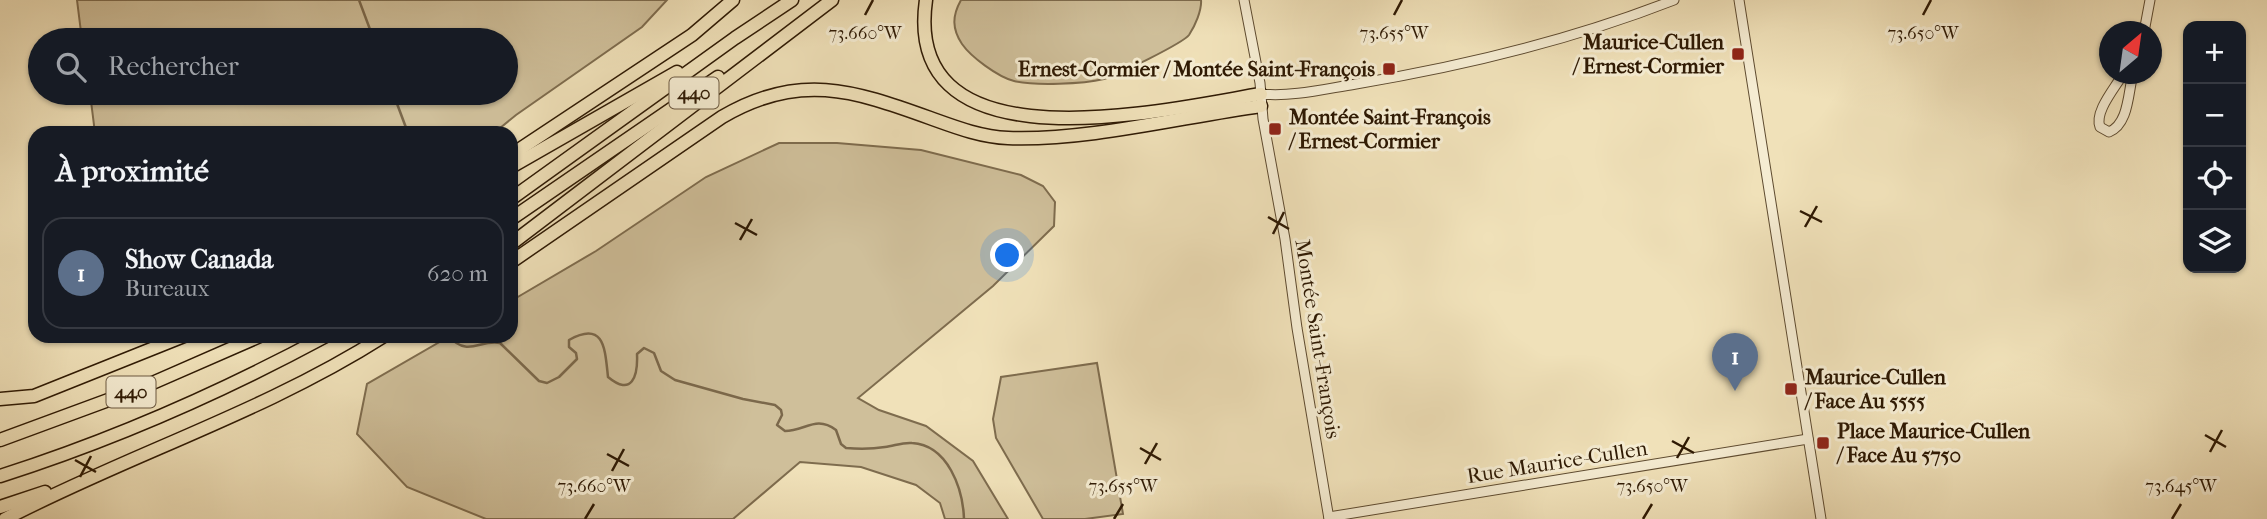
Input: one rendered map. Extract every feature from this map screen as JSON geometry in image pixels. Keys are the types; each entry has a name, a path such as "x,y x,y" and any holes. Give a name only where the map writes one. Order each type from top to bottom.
{"highway":[{"path":"518,150 692,35 733,0"},
{"name":"440","path":"518,194 792,0"},
{"path":"518,239 831,0"},
{"name":"440","path":"518,214 831,0"},
{"path":"926,0 926,40 938,72 962,95 994,109 1046,117 1101,118 1261,100"},
{"path":"518,163 735,38"},
{"path":"518,257 722,117 749,102 777,93 810,89 854,93 971,132 1011,138 1091,132 1261,100"},
{"path":"0,408 166,343"},
{"name":"440","path":"0,440 141,388 244,343"},
{"name":"440","path":"0,476 71,452 155,418 242,379 312,343"},
{"path":"356,354 373,343"},
{"path":"5,519 121,464 256,406 377,343"},
{"path":"0,399 34,396"},
{"path":"0,507 121,464"}],"street":[{"name":"Montée Saint-François","path":"1244,0 1329,518"},
{"path":"1261,100 1418,74 1488,58 1591,29 1674,0"},
{"path":"1739,0 1821,519"},
{"path":"2146,21 2150,0"},
{"path":"2117,84 2099,111 2097,119 2100,127 2109,132 2117,129 2122,122 2131,84"},
{"name":"Rue Maurice-Cullen","path":"1329,518 1808,439"}],"shaded area":[{"path":"77,0 667,0 642,27 503,126 94,126 92,105 518,105 518,28 80,28"},
{"path":"961,0 1201,0 1201,4 1198,18 1189,35 1149,59 1104,79 1046,84 1008,79 972,55 962,44 955,28 956,12"},
{"path":"779,143 837,143 921,150 1021,175 1043,186 1055,202 1054,226 993,286 858,398 879,410 926,426 973,461 1008,519 945,519 940,503 916,485 861,467 800,462 733,519 486,519 407,487 357,434 367,384 438,343 518,343 518,297 596,251 706,177"},
{"path":"1097,363 1123,514 1085,519 1043,519 996,438 993,419 1001,377"}],"waterway":[{"path":"359,0 370,28"},
{"path":"398,105 405,126"},
{"path":"500,343 539,381 547,383 559,377 577,359 576,353 569,347 569,340 590,334 601,341 608,377 616,383 623,385 632,381 637,354 644,348 654,353 661,371 675,380 775,405 782,415 777,425 785,431 822,424 836,430 841,444 846,448 875,448 909,443 925,446 944,460 951,470 961,495 964,519"},
{"path":"457,343 468,347 488,343"}],"place":[{"name":"Maurice-Cullen / Ernest-Cormier","path":"1738,54"},
{"name":"Ernest-Cormier / Montée Saint-François","path":"1389,69"},
{"name":"Montée Saint-François / Ernest-Cormier","path":"1275,129"},
{"name":"Maurice-Cullen / Face Au 5555","path":"1791,389"},
{"name":"Show Canada","path":"1735,391"},
{"name":"Place Maurice-Cullen / Face Au 5750","path":"1823,443"}]}
